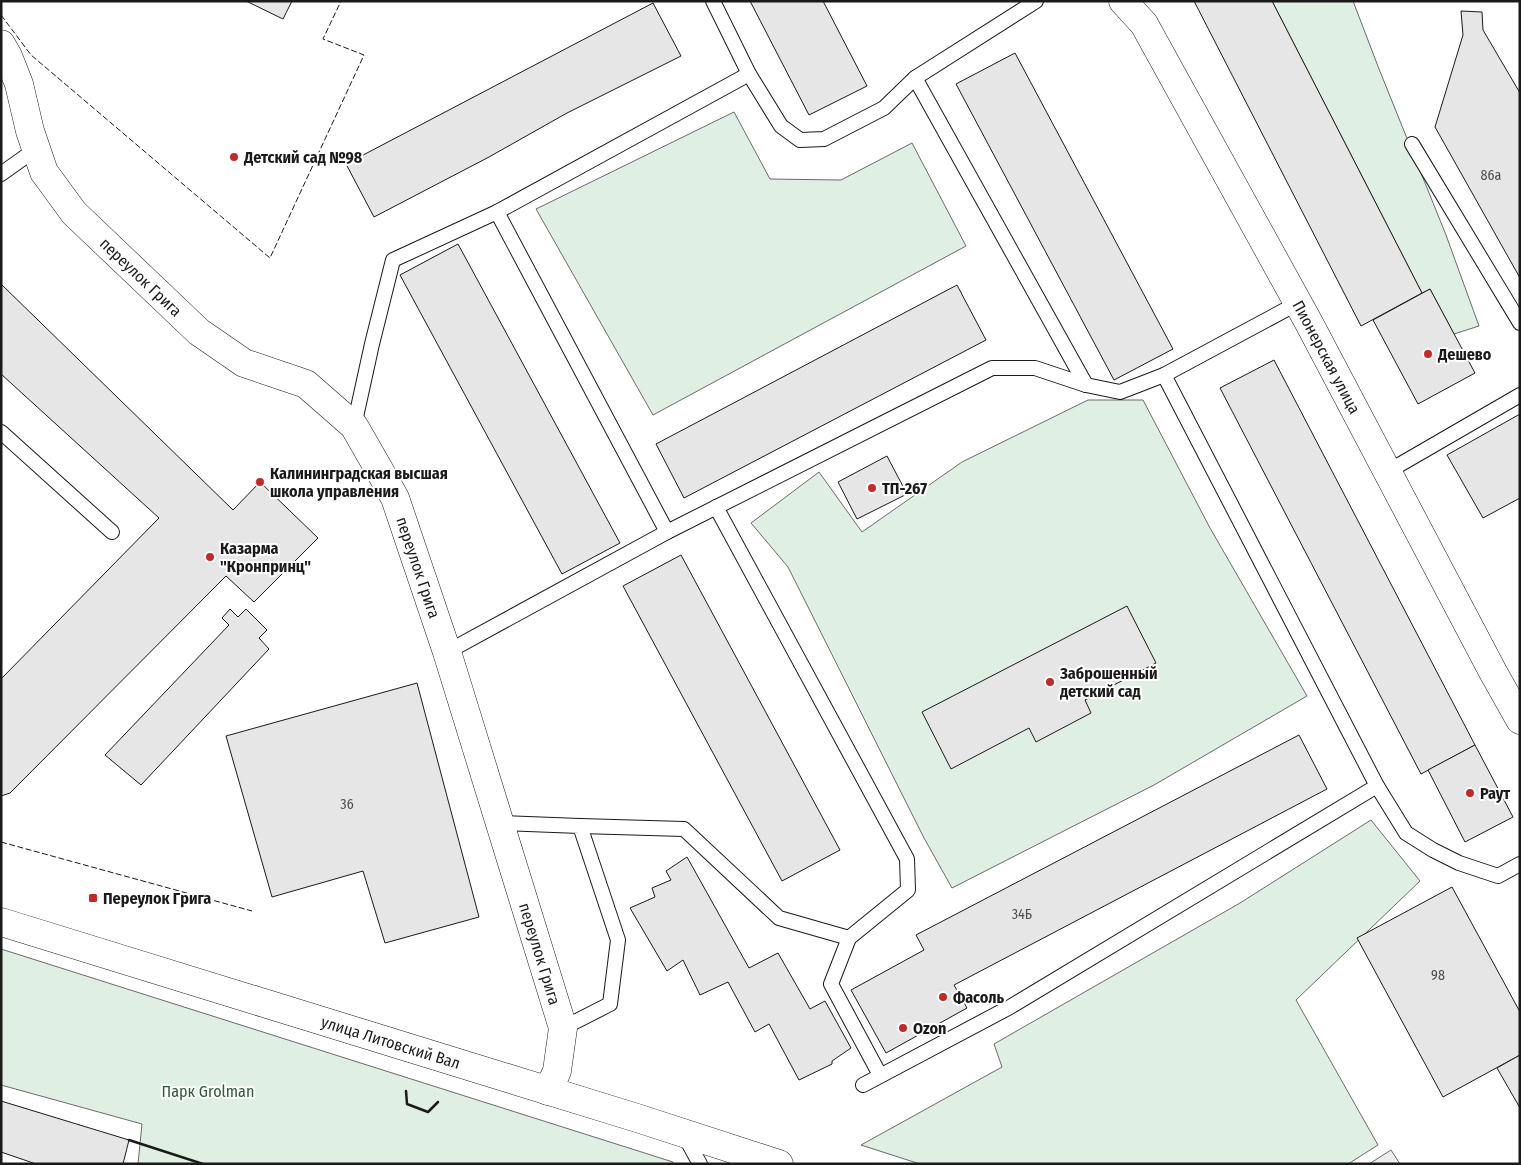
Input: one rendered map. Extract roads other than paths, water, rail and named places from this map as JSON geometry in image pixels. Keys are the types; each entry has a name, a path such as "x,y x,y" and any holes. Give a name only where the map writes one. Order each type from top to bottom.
{"street":[{"name":"Пионерская улица","path":"1122,1 1144,24 1298,303 1520,720"},
{"name":"переулок Грига","path":"1,44 19,84 44,172 74,213 199,332 244,362 306,384 354,426 394,498 447,652 563,1028 557,1071 548,1091"},
{"name":"улица Литовский Вал","path":"1,922 682,1132 778,1164"}],"lane":[{"path":"713,1 749,74 781,126 800,140 824,139 884,108 915,78 1036,1"},
{"path":"354,426 393,260 497,212 749,74"},
{"path":"915,78 1086,385"},
{"path":"1412,144 1520,323"},
{"path":"1,174 36,149"},
{"path":"497,212 667,532"},
{"path":"447,652 667,532 992,368 1035,368 1086,385 1120,392 1164,375 1298,303"},
{"path":"1164,375 1378,786 1406,833 1432,850 1459,863 1498,876 1520,864"},
{"path":"1387,472 1520,395"},
{"path":"1,432 112,532"},
{"path":"716,507 907,858 908,890 849,938 831,984 880,1075"},
{"path":"863,1085 1010,1007 1378,786"},
{"path":"499,823 684,829 779,918 849,938"},
{"path":"563,1028 610,1004 618,940 580,826"},
{"path":"682,1132 700,1164"}],"place":[{"name":"Детский сад №98","path":"234,157"},
{"name":"Дешево","path":"1428,354"},
{"name":"Калининградская высшая школа управления","path":"260,482"},
{"name":"ТП-267","path":"872,488"},
{"name":"Казарма \"Кронпринц\"","path":"210,557"},
{"name":"Заброшенный детский сад","path":"1050,682"},
{"name":"Раут","path":"1470,793"},
{"name":"Переулок Грига","path":"93,898"},
{"name":"Фасоль","path":"943,997"},
{"name":"Ozon","path":"903,1028"}],"park label":[{"name":"Парк Grolman","path":"208,1091"}]}
